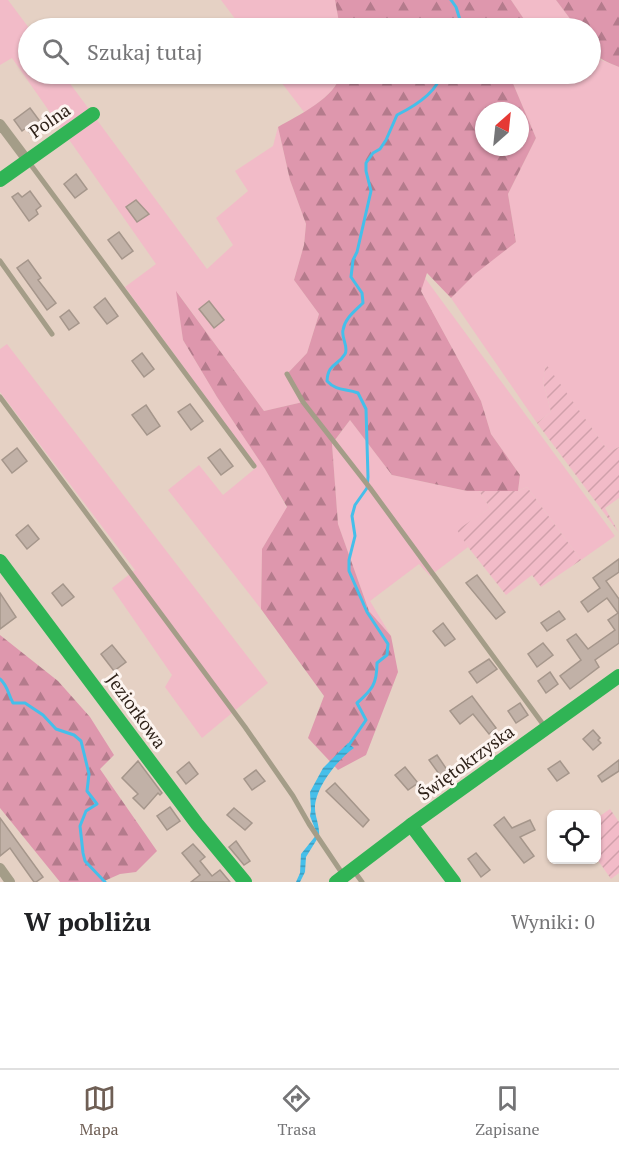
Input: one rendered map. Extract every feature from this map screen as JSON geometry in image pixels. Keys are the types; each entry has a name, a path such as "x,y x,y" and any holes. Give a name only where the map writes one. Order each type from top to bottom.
{"street":[{"name":"Polna","path":"0,180 93,114"},
{"path":"0,124 27,160"},
{"name":"Jeziorkowa","path":"0,561 197,824 245,882"},
{"name":"Świętokrzyska","path":"345,876 411,825 619,676"},
{"path":"411,825 454,882"},
{"path":"0,868 10,882"}],"lane":[{"path":"27,160 254,466"},
{"path":"0,261 52,334"},
{"path":"287,374 303,402 370,488 546,728"},
{"path":"0,397 245,727 345,876 362,882"}],"shaded area":[{"path":"0,0 8,0 22,18 18,18 18,67 12,58 0,65"},
{"path":"221,0 335,0 338,18 234,18"},
{"path":"511,0 556,0 570,18 523,18"},
{"path":"601,60 619,67 619,447 609,452 546,365 543,381 551,412 537,423 451,298 474,274 516,242 508,194 536,138 529,121 529,102 521,102 513,84 601,84"},
{"path":"30,84 70,84 207,269 233,245 216,218 248,191 235,171 273,146 278,127 290,180 306,224 304,245 294,280 319,314 307,353 287,374 303,402 264,411 177,292 183,340 217,397 265,469 287,508 262,549 261,609 168,490 199,465 223,495 257,467 125,287 156,264"},
{"path":"283,84 336,84 321,101 304,112"},
{"path":"425,278 615,536 581,560 527,487 518,491 520,475 491,434 481,401 421,291"},
{"path":"7,344 268,683 202,738 165,687 172,675 112,588 135,570 0,392 0,349"},
{"path":"546,364 609,452 619,447 619,498 605,508 619,533 537,423 551,412 543,381"},
{"path":"350,420 392,475 467,491 479,491 490,508 458,530 468,547 430,576 419,564 370,601 391,636 369,611 338,524 332,445"},
{"path":"527,487 581,560 541,587 532,575 506,595 457,530 490,508 479,491 518,491"},
{"path":"610,809 619,822 619,873 611,879 600,864 601,815"}],"green space":[{"path":"335,0 511,0 523,18 338,18"},
{"path":"556,0 619,0 619,67 601,59 601,18 570,18"},
{"path":"336,84 513,84 521,102 475,102 475,156 527,156 508,194 516,242 475,274 451,298 427,273 421,291 481,401 491,434 520,475 518,491 467,491 392,475 350,420 332,444 338,524 369,611 391,636 398,672 366,755 338,770 308,738 324,696 261,609 262,549 287,507 183,340 176,291 264,411 303,402 287,374 307,353 319,314 294,280 304,245 306,224 290,180 278,127 324,98"},
{"path":"529,121 536,138 529,152"},
{"path":"0,635 58,681 90,717 114,755 100,769 157,851 136,872 120,874 102,882 60,882 0,808"}],"water":[{"path":"348,743 354,748 341,759 323,783 316,800 319,836 306,857 305,872 300,882 296,882 300,873 301,854 317,834 310,816 310,792 323,768"}],"building":[{"path":"30,108 42,124 30,133 26,128 22,131 14,120"},
{"path":"76,174 87,189 75,198 64,184"},
{"path":"30,191 41,206 36,210 38,214 29,221 12,197 18,193 22,197"},
{"path":"136,200 149,214 137,222 126,207"},
{"path":"119,232 133,251 122,259 108,240"},
{"path":"28,260 41,278 38,280 56,303 47,310 17,268"},
{"path":"105,298 118,316 107,324 94,307"},
{"path":"209,301 224,320 214,328 199,309"},
{"path":"69,310 79,323 69,330 60,317"},
{"path":"142,353 154,369 144,377 132,361"},
{"path":"190,404 203,421 191,430 178,412"},
{"path":"146,405 160,426 147,435 132,415"},
{"path":"17,448 27,461 12,473 2,460"},
{"path":"220,449 233,466 221,475 208,458"},
{"path":"28,525 39,539 27,549 16,535"},
{"path":"619,559 619,572 606,581 619,599 619,643 595,660 599,667 570,689 560,676 581,660 567,640 576,634 588,649 615,630 608,620 618,613 607,598 588,612 581,602 600,588 593,578"},
{"path":"477,575 505,612 496,619 466,583"},
{"path":"63,584 74,597 62,606 52,593"},
{"path":"0,593 16,617 0,629"},
{"path":"559,611 565,619 547,631 541,623"},
{"path":"443,623 455,639 445,646 433,631"},
{"path":"543,643 553,655 537,667 528,654"},
{"path":"112,645 126,662 114,671 101,654"},
{"path":"489,659 497,669 477,683 469,672"},
{"path":"550,672 558,684 546,693 538,681"},
{"path":"472,696 496,728 489,734 473,714 460,724 450,711"},
{"path":"520,703 528,715 516,723 508,711"},
{"path":"593,730 601,743 593,750 583,739"},
{"path":"437,755 454,780 447,785 429,760"},
{"path":"619,760 619,771 602,782 598,776"},
{"path":"138,761 162,793 160,795 158,793 144,809 133,798 138,794 122,778"},
{"path":"560,761 569,773 557,781 548,769"},
{"path":"189,762 198,774 186,784 177,772"},
{"path":"405,767 418,783 408,790 395,775"},
{"path":"256,770 265,781 252,790 244,779"},
{"path":"335,783 369,820 363,827 326,791"},
{"path":"170,807 180,821 167,830 157,816"},
{"path":"234,808 252,823 245,830 227,815"},
{"path":"504,817 512,828 530,820 535,830 520,837 534,856 524,863 494,825"},
{"path":"0,818 43,877 36,882 10,848 0,856"},
{"path":"236,841 250,861 244,865 229,847"},
{"path":"193,844 205,857 200,861 212,876 220,870 230,882 191,882 200,875 182,853"},
{"path":"476,853 490,870 481,877 468,859"}],"waterway":[{"path":"451,0 459,18"},
{"path":"347,748 366,720 357,703 373,686 377,663 387,655 388,644 367,612 349,571 349,560 355,536 352,516 355,505 367,488 366,409 358,393 334,387 327,381 329,371 346,351 344,326 363,303 362,293 351,277 353,260 357,252 371,191 366,163 386,140 397,115 417,104 437,84"},
{"path":"0,679 13,703 25,703 43,715 56,729 74,735 81,741 89,774 87,791 97,804 86,811 80,826 83,853 85,861 105,882"}],"traffic: fast":[{"path":"0,180 93,114"},
{"path":"0,561 197,824 245,882"},
{"path":"336,882 411,825 619,676"},
{"path":"411,825 454,882"}]}
